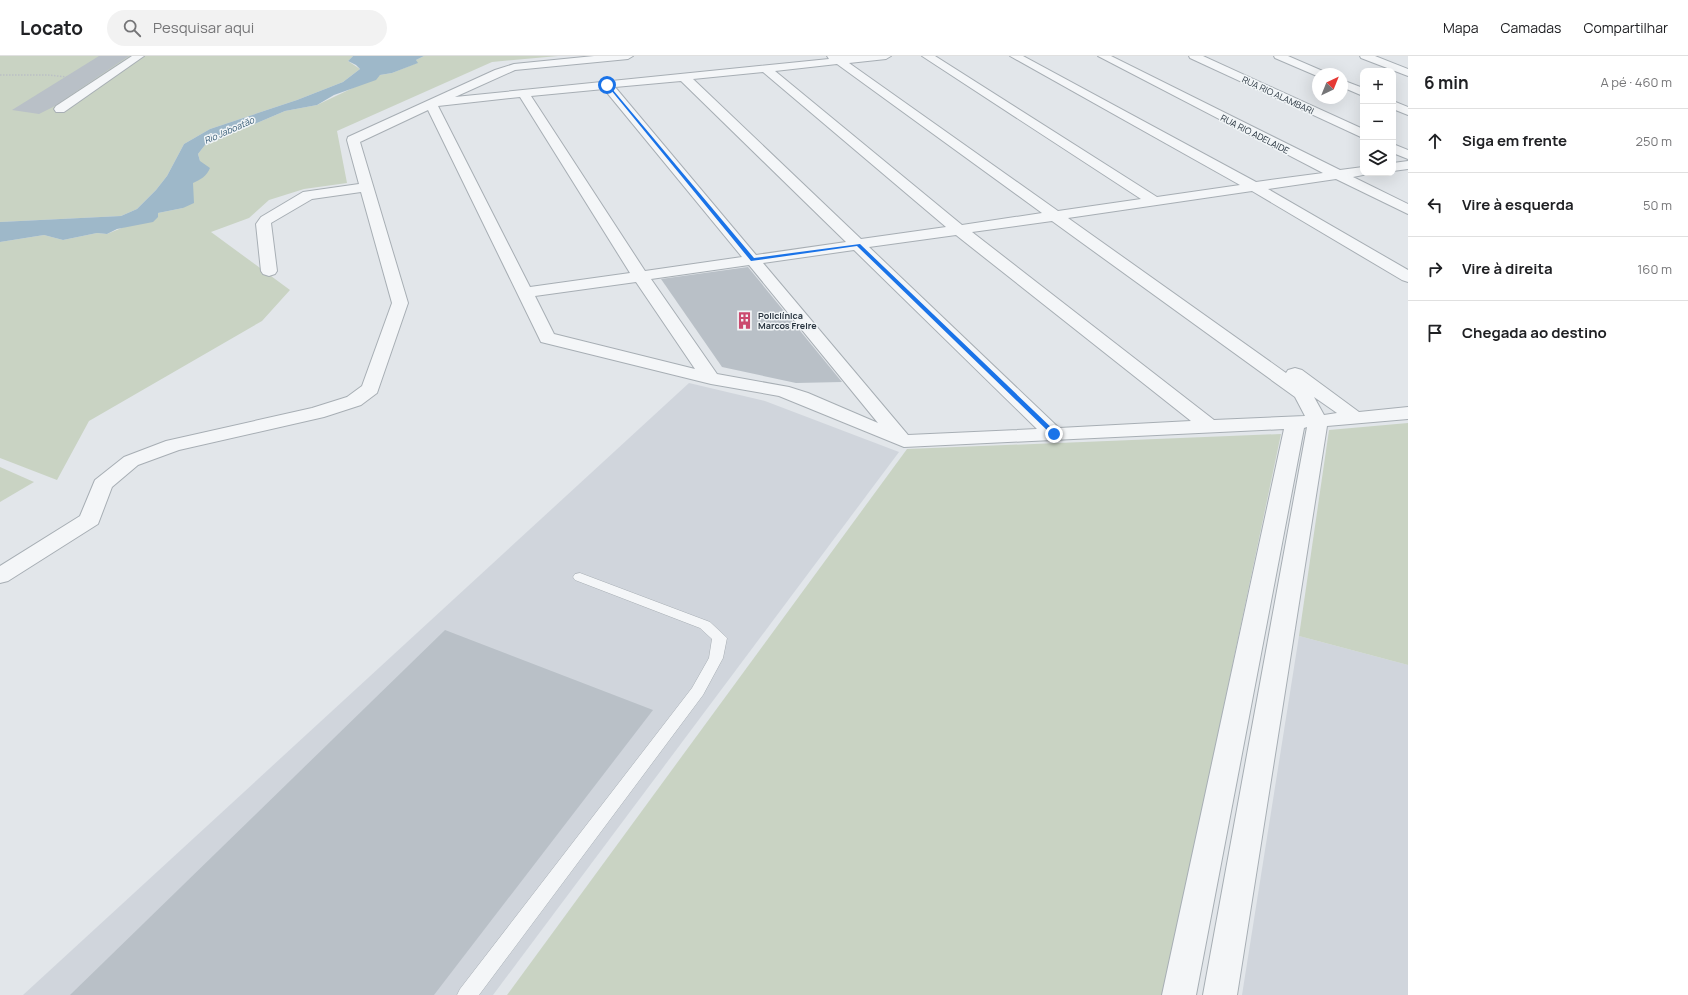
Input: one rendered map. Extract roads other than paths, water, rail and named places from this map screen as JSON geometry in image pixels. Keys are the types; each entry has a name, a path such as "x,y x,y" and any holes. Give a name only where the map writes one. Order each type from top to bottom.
{"street":[{"path":"60,109 139,56"},
{"path":"0,576 90,518 102,484 131,461 173,445 317,413 354,401 370,389 400,303 353,140 499,72 514,67 628,56"},
{"path":"431,103 684,77 842,58 886,56"},
{"path":"926,56 1156,202"},
{"path":"1015,56 1254,187 1408,277"},
{"name":"RUA RIO ADELAIDE","path":"1103,56 1408,210"},
{"name":"RUA RIO ALAMBARI","path":"1194,56 1360,133"},
{"path":"1279,56 1312,70"},
{"path":"1365,56 1408,73"},
{"path":"842,58 1354,417"},
{"path":"766,68 959,230 1209,426"},
{"path":"684,77 1054,434"},
{"path":"607,85 904,441"},
{"path":"1348,86 1360,91"},
{"path":"524,94 640,276 711,378"},
{"path":"431,103 547,338 711,378 782,391 801,397 904,441 1307,422 1408,413"},
{"path":"1396,105 1408,111"},
{"path":"1396,149 1408,155"},
{"path":"1396,167 1408,165"},
{"path":"524,293 1360,172"},
{"path":"269,271 263,224 266,220 308,195 367,187"},
{"path":"1064,215 1303,394 1307,422 1220,995"},
{"path":"1179,995 1307,422"}],"lane":[{"path":"467,995 698,691 716,658 720,638 705,625 580,578"}],"water":[{"name":"Rio Jaboatão","path":"353,56 424,56 416,60 418,63 392,73 380,75 376,80 334,95 317,105 285,111 205,145 198,154 200,161 210,168 203,177 193,183 194,203 183,208 158,213 158,217 153,222 117,229 107,234 97,233 63,240 44,235 0,242 0,222 121,216 137,209 156,190 167,176 184,144 210,129 297,100 343,82 360,69 348,61"}],"place":[{"name":"Policlínica Marcos Freire","path":"745,320"}]}
